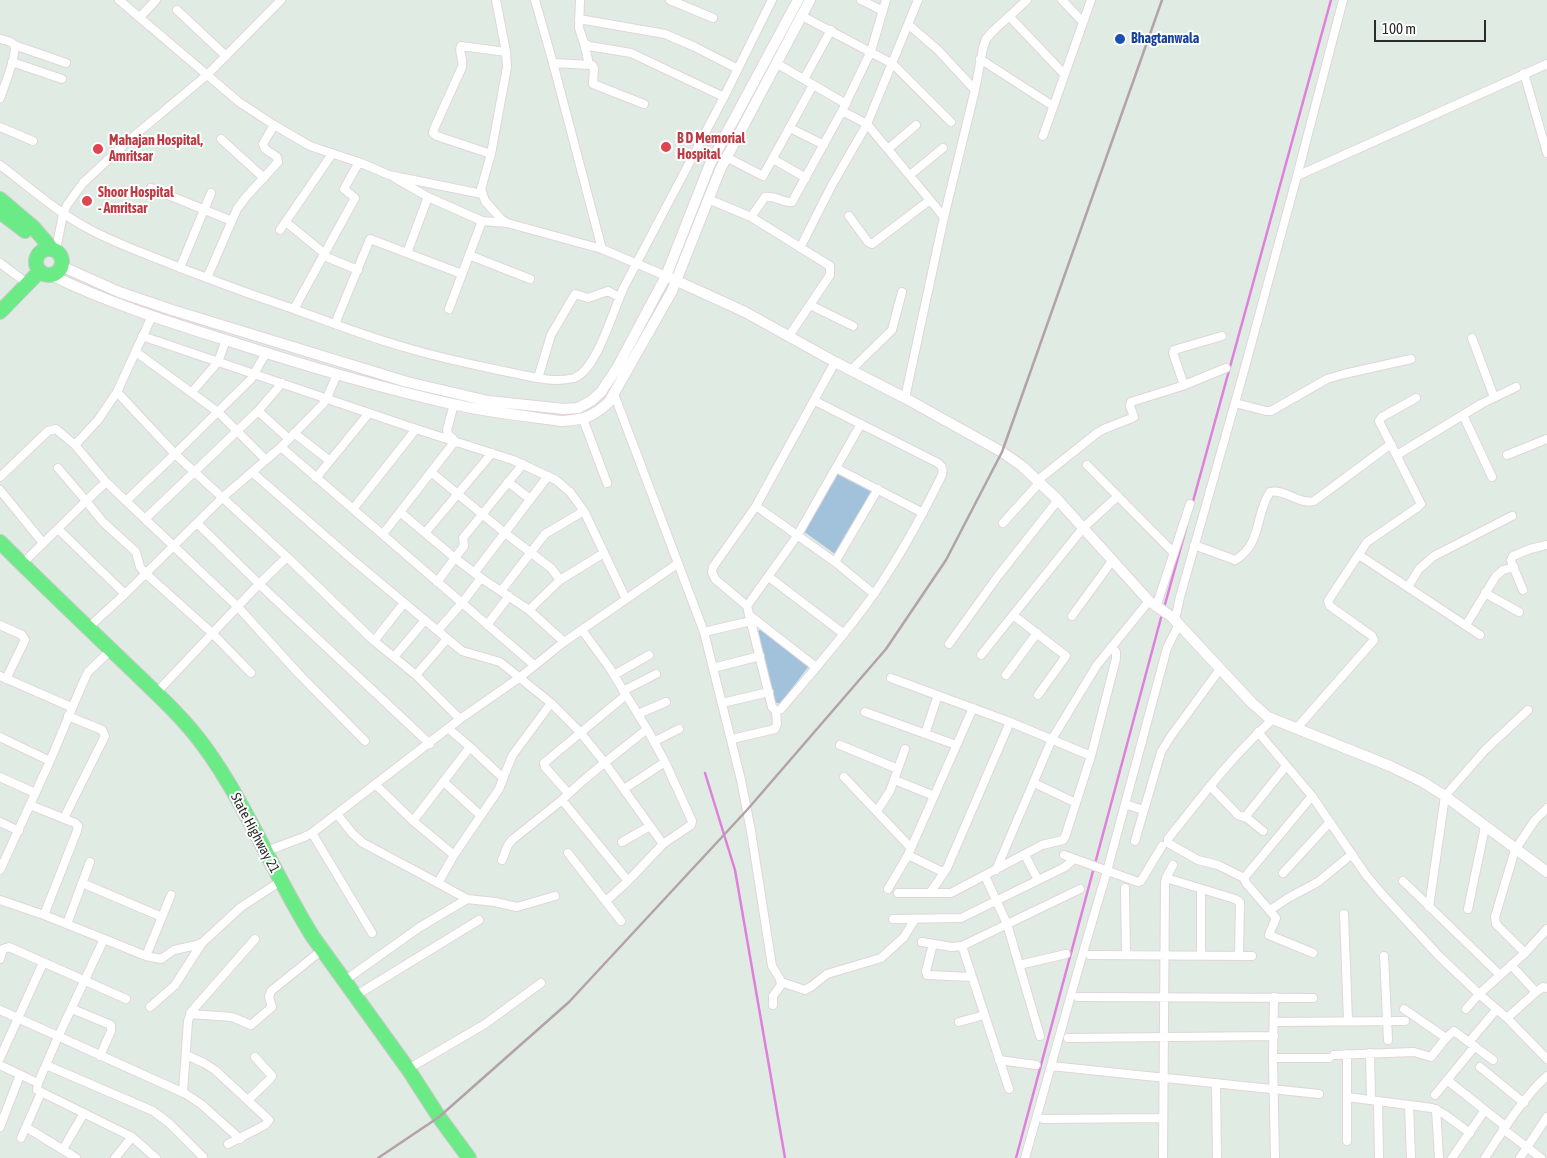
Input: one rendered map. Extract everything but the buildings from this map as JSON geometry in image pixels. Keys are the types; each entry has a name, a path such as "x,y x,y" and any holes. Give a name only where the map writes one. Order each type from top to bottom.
{"highway":[{"path":"0,199 33,226 50,250"},
{"path":"0,212 32,238 60,254 62,260 51,271 27,283 2,307"},
{"path":"50,250 38,254 36,260 37,266 51,271"},
{"name":"State Highway 21","path":"0,542 156,693 204,745 267,851 298,914 408,1069 468,1158"}],"main road":[{"path":"51,271 398,379 488,401 564,409 578,408 591,401 601,392 666,276 710,164 798,0"},
{"path":"51,271 74,286 152,316 336,374 454,404 561,421 583,419 594,415 609,402 672,291 726,157 810,0"},
{"path":"666,276 744,312 906,398 1002,452 1022,466 1058,500 1155,606 1175,620 1252,703 1273,719 1404,772 1445,796 1547,872"}],"street":[{"path":"119,0 239,102 310,146 359,162 389,175 428,197 482,221 507,223 602,249 666,276"},
{"path":"140,17 156,0"},
{"path":"50,250 63,214 72,198 93,173 207,75 281,0"},
{"path":"496,0 506,52 507,68 491,154 482,183 482,194 497,214 507,223"},
{"path":"535,0 602,249"},
{"path":"580,0 579,28 589,64"},
{"path":"670,0 713,18"},
{"path":"0,165 63,214 107,238 180,268 404,347 464,363 538,378 555,380 575,378 585,372 601,345 619,297 724,97 770,0"},
{"path":"861,0 883,11"},
{"path":"751,217 765,197 772,196 792,202 844,107 871,51 886,0"},
{"path":"800,248 832,185 867,124 918,0"},
{"path":"1062,0 1083,22"},
{"path":"1043,136 1091,0"},
{"path":"1025,1158 1125,804 1166,648 1172,635 1194,545 1235,403 1343,0"},
{"path":"906,398 944,217 975,90 980,59 986,39 1024,1"},
{"path":"177,10 226,56"},
{"path":"802,16 893,64 952,122"},
{"path":"1009,16 1064,74"},
{"path":"579,18 665,34 738,69"},
{"path":"909,25 938,50 975,90"},
{"path":"804,79 831,30"},
{"path":"0,39 66,63"},
{"path":"584,43 589,46 631,53 724,97"},
{"path":"0,98 12,62 14,45"},
{"path":"491,154 435,135 434,129 462,66 461,46 506,52"},
{"path":"980,59 1053,106"},
{"path":"12,62 62,78"},
{"path":"553,63 589,64 594,68 592,81 596,86 644,104"},
{"path":"776,63 813,84 867,124 944,217"},
{"path":"1297,176 1547,64"},
{"path":"1524,73 1544,130 1547,153"},
{"path":"726,157 762,176 764,175 813,84"},
{"path":"207,278 241,202 279,160 263,144 274,125"},
{"path":"888,149 916,125"},
{"path":"0,127 33,141"},
{"path":"790,128 824,145"},
{"path":"222,139 264,178"},
{"path":"910,175 942,148"},
{"path":"280,230 332,154"},
{"path":"773,159 806,178"},
{"path":"294,309 355,198 344,189 359,162"},
{"path":"389,175 482,194"},
{"path":"151,188 232,221"},
{"path":"180,268 210,192"},
{"path":"407,253 428,197"},
{"path":"708,199 751,217 826,263 831,271 789,336"},
{"path":"849,216 868,242 872,244 930,200"},
{"path":"449,309 482,221"},
{"path":"286,222 325,255 358,270"},
{"path":"335,324 370,239 462,274"},
{"path":"469,255 530,279"},
{"path":"0,263 27,283"},
{"path":"538,378 551,335 575,294 588,298 608,291 619,297"},
{"path":"851,370 892,330 902,292"},
{"path":"810,305 852,326"},
{"path":"75,445 98,420 117,392 152,316"},
{"path":"142,336 492,453 523,464 548,476 564,485 584,511 626,599"},
{"path":"1184,385 1173,351 1222,336"},
{"path":"1472,338 1494,397"},
{"path":"192,392 218,362 226,340"},
{"path":"136,352 218,412 266,460"},
{"path":"126,501 255,374 266,353"},
{"path":"1235,403 1271,411 1327,379 1411,359"},
{"path":"732,740 775,729 777,724 776,711 772,707 747,606 715,579 712,572 713,567 756,506 815,402 835,362"},
{"path":"1003,523 1039,481 1097,433 1134,417 1130,406 1131,402 1184,385 1226,368"},
{"path":"88,628 224,497 292,436 327,398 336,374"},
{"path":"145,519 258,410 282,383"},
{"path":"1397,455 1494,397 1516,387"},
{"path":"117,392 175,454 224,497 374,641 416,675 460,719"},
{"path":"614,394 704,632 732,740 751,831 771,962 782,985 773,996 773,1005"},
{"path":"1296,729 1374,640 1372,636 1328,604 1329,598 1370,539 1421,504 1379,419 1416,398"},
{"path":"776,711 781,709 844,634 874,594 923,513 942,475 942,466 938,463 815,402"},
{"path":"454,404 447,430 448,434 455,441"},
{"path":"258,410 292,436 330,461"},
{"path":"316,478 370,412"},
{"path":"1463,415 1492,477"},
{"path":"583,419 607,483"},
{"path":"747,606 797,536 861,424"},
{"path":"0,477 48,431 52,429 60,431 75,445 106,482 238,607 365,741"},
{"path":"354,509 416,429"},
{"path":"1507,456 1547,439"},
{"path":"383,534 455,441"},
{"path":"1194,545 1235,560 1239,558 1254,539 1270,492 1305,501 1314,501 1391,444"},
{"path":"281,447 534,665"},
{"path":"425,533 492,453"},
{"path":"437,582 464,546 463,538 523,464"},
{"path":"1087,465 1174,553"},
{"path":"58,468 103,522 136,552 140,567 145,573 212,632 251,673"},
{"path":"836,468 923,513"},
{"path":"431,472 551,568 560,580"},
{"path":"253,473 424,620 466,653 500,662 551,703 580,732 605,763 663,844"},
{"path":"475,572 548,476"},
{"path":"22,564 106,482"},
{"path":"508,482 530,499"},
{"path":"835,562 878,489"},
{"path":"0,490 43,543"},
{"path":"981,655 1084,528 1118,496"},
{"path":"949,644 998,576 1058,500"},
{"path":"996,870 1052,739 1088,677 1111,647 1155,606 1190,504"},
{"path":"756,506 835,562 874,594"},
{"path":"502,591 549,530 584,511"},
{"path":"400,512 481,578 529,610 564,642"},
{"path":"1408,588 1419,569 1434,556 1512,516"},
{"path":"197,523 259,584 430,744"},
{"path":"58,529 125,594"},
{"path":"1523,590 1512,560 1517,553 1547,545"},
{"path":"529,610 560,580 604,553"},
{"path":"1359,555 1480,635"},
{"path":"156,693 212,632 287,557"},
{"path":"1072,616 1112,561"},
{"path":"267,851 312,833 460,719 519,678 564,642 677,564"},
{"path":"1466,625 1499,573 1514,567"},
{"path":"769,577 844,634"},
{"path":"438,630 481,578"},
{"path":"1485,593 1519,612"},
{"path":"487,624 509,596"},
{"path":"374,641 404,603"},
{"path":"1013,615 1066,657 1038,694"},
{"path":"704,632 750,618"},
{"path":"750,618 816,667"},
{"path":"394,657 424,620"},
{"path":"0,625 22,635 25,640 3,678 71,707"},
{"path":"582,630 614,675 655,741 692,821 691,825 663,844 606,902"},
{"path":"1006,675 1037,633"},
{"path":"416,675 447,638"},
{"path":"898,893 952,893 1044,844 1063,840 1067,834 1091,756 1116,659 1116,652 1111,647"},
{"path":"1,866 30,805 71,707 88,672 111,650"},
{"path":"614,675 649,655"},
{"path":"713,668 760,656"},
{"path":"1135,840 1156,764 1165,744 1220,669"},
{"path":"568,793 545,768 544,763 624,693 656,674"},
{"path":"891,678 1010,722 1091,756"},
{"path":"722,703 769,692"},
{"path":"925,734 938,695"},
{"path":"638,714 666,702"},
{"path":"438,883 454,855 499,789 512,756 551,703"},
{"path":"888,890 910,852 973,708"},
{"path":"1429,907 1445,796 1485,750 1528,710"},
{"path":"866,712 956,745"},
{"path":"64,818 105,736 102,730 68,716"},
{"path":"1273,719 1258,732 1210,786 1168,839 1168,843 1198,860 1218,865 1244,878 1246,884 1277,919 1269,935 1313,953"},
{"path":"930,893 950,862 1010,722"},
{"path":"655,741 679,728"},
{"path":"449,729 503,778"},
{"path":"502,860 512,840 647,729"},
{"path":"1258,732 1312,796 1366,875 1404,920 1439,956 1507,1018 1547,1060"},
{"path":"0,737 50,760"},
{"path":"840,746 898,769"},
{"path":"414,821 470,747"},
{"path":"877,811 894,780 905,749"},
{"path":"624,790 665,762"},
{"path":"1245,817 1286,766"},
{"path":"0,777 35,793"},
{"path":"844,777 877,811 910,852 943,872"},
{"path":"894,780 934,796"},
{"path":"444,782 480,815"},
{"path":"1034,783 1076,803"},
{"path":"376,785 454,855"},
{"path":"1210,786 1238,815 1245,817 1263,831"},
{"path":"1244,878 1312,796"},
{"path":"562,800 628,881"},
{"path":"1125,804 1144,810"},
{"path":"30,805 75,823 78,828 44,915"},
{"path":"1525,953 1498,927 1494,920 1515,850 1535,820 1547,808"},
{"path":"337,814 352,833 363,843 467,899 495,902 517,908 555,896"},
{"path":"0,822 18,831"},
{"path":"1283,873 1330,822"},
{"path":"622,842 650,826"},
{"path":"1468,909 1485,827"},
{"path":"312,833 372,933"},
{"path":"1064,855 1136,881 1141,881 1162,846"},
{"path":"568,853 621,920"},
{"path":"1270,910 1288,898 1314,885 1352,854"},
{"path":"1024,855 1038,880"},
{"path":"893,919 961,918 1065,867 1074,859"},
{"path":"67,924 90,862"},
{"path":"1163,1158 1163,954 1166,878 1173,864"},
{"path":"985,876 1007,924 1040,1036"},
{"path":"1166,878 1240,902 1239,956"},
{"path":"150,1007 175,985 203,942 241,907 281,880"},
{"path":"1403,881 1500,975"},
{"path":"82,883 162,917"},
{"path":"1124,888 1126,955"},
{"path":"1201,889 1201,955"},
{"path":"922,942 952,947 962,946 1080,890"},
{"path":"146,956 172,895"},
{"path":"344,981 420,927 467,899"},
{"path":"0,900 44,915 146,956 161,958 174,950 203,942"},
{"path":"1344,914 1348,1021"},
{"path":"781,982 805,990 827,974 881,958 904,937 915,919"},
{"path":"355,996 479,920"},
{"path":"1466,1010 1479,994 1525,953 1547,929"},
{"path":"104,939 58,1036 38,1083 37,1090 132,1138 156,1158"},
{"path":"183,1092 190,1014 255,939"},
{"path":"932,944 926,971 927,975 972,977"},
{"path":"962,946 1009,1089"},
{"path":"0,956 3,949 9,947 126,999"},
{"path":"190,1014 232,1017 251,1025 272,1007 269,997 271,992 322,950"},
{"path":"1019,966 1066,954"},
{"path":"1090,955 1252,956"},
{"path":"1384,956 1388,1040"},
{"path":"0,1058 44,963"},
{"path":"1511,965 1536,992"},
{"path":"408,1069 485,1024 541,983"},
{"path":"1507,1018 1536,992 1544,987 1547,988"},
{"path":"1078,997 1313,998"},
{"path":"1274,997 1275,1158"},
{"path":"72,1009 111,1025 100,1056"},
{"path":"0,1010 183,1092 201,1104 240,1139"},
{"path":"1404,1010 1446,1038"},
{"path":"1435,1095 1496,1010"},
{"path":"959,1022 984,1014"},
{"path":"1274,1022 1405,1021"},
{"path":"1273,1058 1414,1052 1431,1057 1454,1031 1493,1060"},
{"path":"1068,1038 1274,1036"},
{"path":"1370,1053 1379,1158"},
{"path":"1346,1054 1347,1141"},
{"path":"186,1055 210,1066 269,1120 265,1125 228,1144"},
{"path":"248,1100 272,1076 255,1057"},
{"path":"999,1060 1036,1065"},
{"path":"0,1065 38,1083"},
{"path":"46,1065 153,1111 169,1123 203,1157"},
{"path":"1051,1066 1319,1094"},
{"path":"1480,1067 1524,1103"},
{"path":"0,1127 20,1075"},
{"path":"1485,1158 1504,1128 1547,1076"},
{"path":"1447,1080 1541,1158"},
{"path":"1216,1083 1216,1158"},
{"path":"21,1138 41,1093"},
{"path":"1347,1097 1436,1110 1470,1133"},
{"path":"1409,1105 1411,1158"},
{"path":"1436,1110 1439,1158"},
{"path":"1452,1158 1485,1110"},
{"path":"62,1149 84,1113"},
{"path":"1520,1158 1547,1117"},
{"path":"1043,1119 1163,1118"},
{"path":"26,1126 76,1158"},
{"path":"115,1158 132,1138"}],"shaded area":[{"path":"835,471 873,491 835,554 803,531"},
{"path":"761,629 809,666 780,704 775,702 758,631"}],"waterway":[{"path":"1192,505 1331,0"},
{"path":"1164,608 1187,525"},
{"path":"1016,1158 1162,614"},
{"path":"705,773 735,870 785,1158"}],"railway":[{"path":"378,1158 439,1117 569,1002 747,810 886,649 946,560 1002,452 1162,0"}],"place":[{"name":"Bhagtanwala","path":"1120,39"},
{"name":"B D Memorial Hospital","path":"666,147"},
{"name":"Mahajan Hospital, Amritsar","path":"98,149"},
{"name":"Shoor Hospital - Amritsar","path":"87,201"}]}
